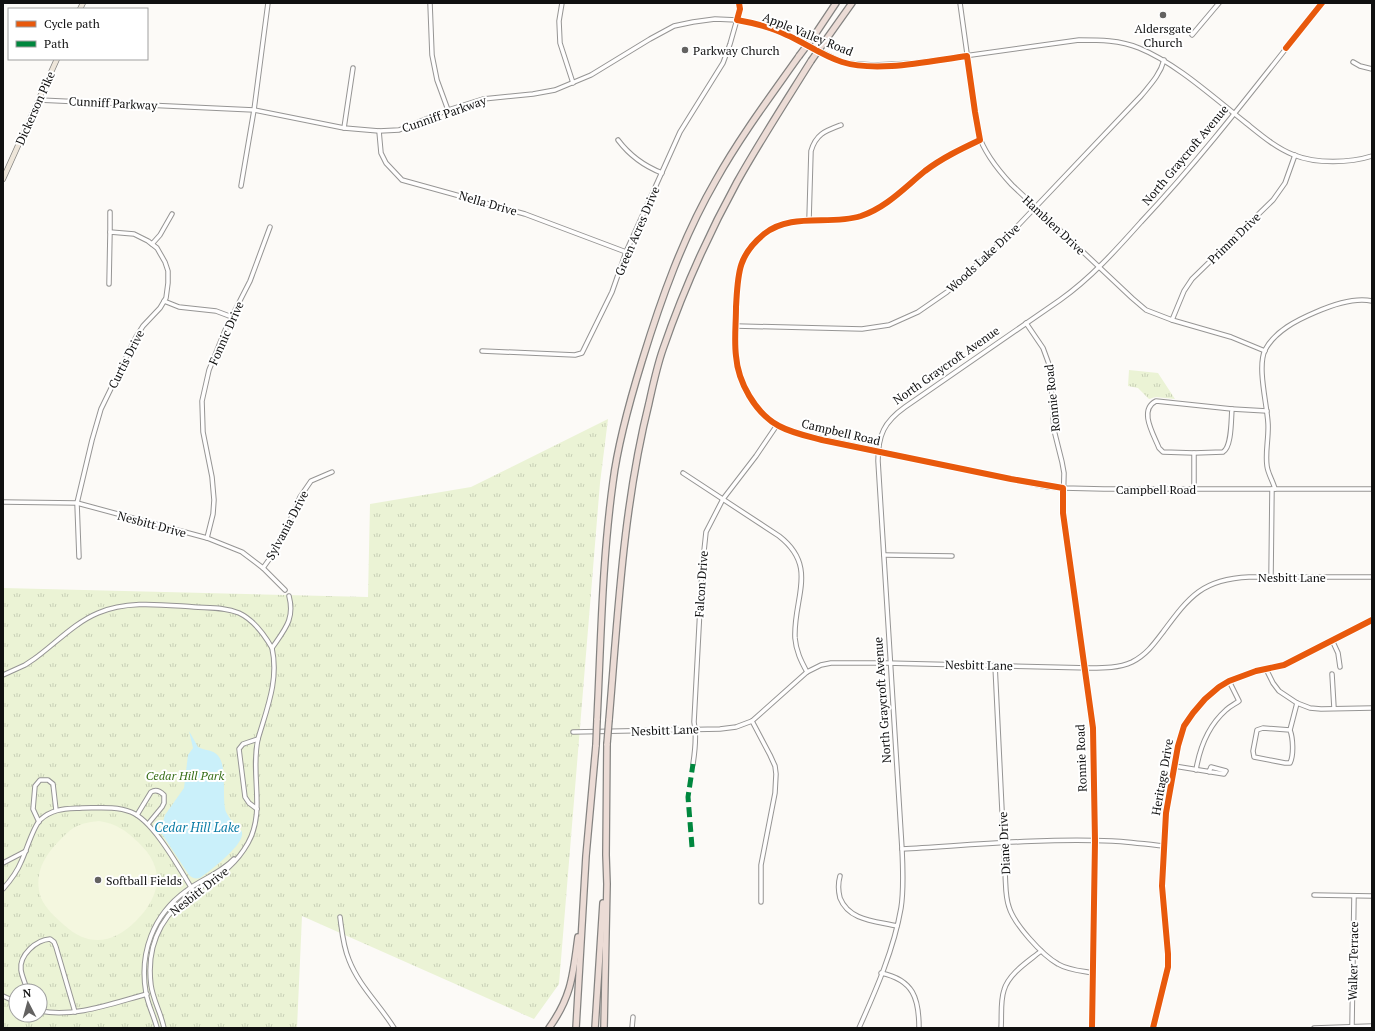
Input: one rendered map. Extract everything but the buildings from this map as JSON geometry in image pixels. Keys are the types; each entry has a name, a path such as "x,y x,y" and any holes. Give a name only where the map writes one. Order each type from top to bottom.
{"highway":[{"path":"576,1028 586,856 596,745 607,532 613,480 635,383 651,331 668,284 700,209 716,179 751,122 814,36 836,3"},
{"path":"595,1028 606,855 609,720 625,538 634,471 661,356 686,286 738,181 811,61 852,3"},
{"path":"604,1028 607,884 606,855"},
{"path":"549,1028 569,994 583,901"}],"main road":[{"name":"Dickerson Pike","path":"3,179 57,60"}],"street":[{"path":"241,186 254,110 268,3"},
{"path":"430,3 432,55 437,80 448,110"},
{"path":"562,3 559,21 560,43 573,83"},
{"path":"737,20 740,10 739,3"},
{"name":"Hamblen Drive","path":"960,3 974,112 980,140 990,159 1000,172 1035,207 1146,310 1172,320 1231,338 1265,351"},
{"name":"North Graycroft Avenue","path":"859,1028 881,973 897,926 901,908 903,885 878,451 881,434 888,421 898,411 1074,290 1099,267 1178,183 1322,3"},
{"path":"1192,35 1216,4"},
{"name":"Cunniff Parkway","path":"39,100 254,110 344,128 379,131 399,130 448,110 483,99 533,94 555,90 591,76 650,39 674,26 715,19 737,20"},
{"name":"Apple Valley Road","path":"737,20 756,24 785,34 834,58 852,64 866,65 894,65 1079,40 1103,40 1137,47 1164,60 1274,144 1295,155 1317,160 1337,161 1361,159 1372,156"},
{"name":"Green Acres Drive","path":"482,351 574,355 582,353 612,292 626,252 680,132 723,63 730,47 737,20"},
{"name":"Woods Lake Drive","path":"736,326 853,329 889,325 918,312 947,292 1009,235 1156,78 1164,60"},
{"path":"1354,62 1360,66 1372,69"},
{"path":"344,128 353,68"},
{"path":"809,220 811,151 813,143 818,136 840,125"},
{"name":"Nella Drive","path":"379,131 382,153 386,163 402,180 525,214 626,252"},
{"path":"618,140 635,159 651,169 662,173"},
{"name":"Campbell Road","path":"980,140 938,162 891,200 876,210 839,220 809,220 782,224 765,234 752,246 743,259 738,274 736,357 740,378 747,392 759,409 777,425 804,436 1011,480 1063,488 1372,489"},
{"name":"Primm Drive","path":"1172,320 1184,291 1192,280 1273,200 1285,183 1295,155"},
{"path":"109,284 110,212"},
{"path":"152,244 172,214"},
{"name":"Fonnic Drive","path":"207,538 213,514 214,500 212,477 203,432 202,401 209,370 226,328 250,281 270,227"},
{"name":"Curtis Drive","path":"79,557 77,503 101,409 136,337 143,326 160,308 164,301 168,283 168,271 161,254 152,244 134,234 110,232"},
{"path":"1271,577 1274,489 1267,466 1268,424 1262,372 1265,351 1280,332 1302,319 1338,304 1360,300 1372,301"},
{"path":"164,301 179,307 216,311 232,317"},
{"name":"Ronnie Road","path":"1026,323 1043,348 1050,368 1054,430 1062,462 1064,484 1063,513 1093,728 1095,841 1092,1028"},
{"path":"1232,409 1229,444 1223,452 1163,452 1148,419 1147,413 1152,404 1156,401 1267,411"},
{"name":"Falcon Drive","path":"693,764 696,671 706,532 723,499 756,456 777,425"},
{"path":"1194,453 1194,489"},
{"name":"Sylvania Drive","path":"263,568 273,554 285,532 300,497 311,481 332,472"},
{"path":"684,473 785,541 797,555 801,566 802,577 795,638 798,655 807,672"},
{"name":"Nesbitt Drive","path":"3,502 77,503 207,538 242,552 263,568 285,590"},
{"path":"884,555 952,556"},
{"name":"Nesbitt Lane","path":"573,732 695,730 728,728 744,725 752,721 807,672 821,665 831,663 995,665 1084,668 1107,668 1120,666 1142,656 1152,646 1191,597 1208,585 1221,580 1271,577 1372,577"},
{"path":"3,675 25,665 34,659 91,616 106,610 134,605 150,604 213,608 234,611 246,617 254,624 272,648 287,626 291,616 289,596"},
{"name":"Heritage Drive","path":"1153,1028 1168,967 1168,944 1162,894 1168,801 1180,737 1189,718 1210,694 1229,681 1247,673 1280,666 1290,662 1371,622"},
{"path":"1332,640 1338,653 1340,667"},
{"name":"Nesbitt Drive","path":"164,1028 152,993 150,974 150,962 156,937 161,925 174,908 194,892 230,868 245,848 253,832 257,809 255,767 256,751 274,680 275,667 272,648"},
{"name":"Diane Drive","path":"995,665 1008,905 1015,920 1041,951 1057,964 1067,968 1093,973"},
{"path":"1266,669 1273,683 1279,690 1297,703 1310,708 1372,708"},
{"path":"1332,674 1334,708"},
{"path":"1196,770 1201,747 1209,730 1225,710 1238,702 1229,681"},
{"path":"1290,730 1263,728 1257,730 1253,751 1254,757 1290,763 1292,758 1292,734 1290,730 1297,703"},
{"path":"752,721 775,766 776,774 775,793 761,865 761,902"},
{"path":"257,809 249,803 245,797 239,749 243,744 258,739"},
{"path":"1174,766 1210,772"},
{"path":"39,822 33,809 35,786 40,780 48,780 54,784 56,810"},
{"path":"137,815 151,792 156,790 162,793 164,795 164,803 148,824"},
{"path":"3,889 17,871 39,822 56,810 107,808 130,812 137,815 148,824 158,836 194,892"},
{"path":"902,849 1004,843 1095,841 1112,841 1164,846"},
{"name":"Nesbitt Drive","path":"157,1028 146,995 144,964 147,946 157,922 174,902 191,888 226,867 245,848"},
{"path":"3,863 26,851"},
{"path":"840,876 840,895 845,906 851,913 862,918 897,926"},
{"path":"1314,896 1372,896"},
{"name":"Walker Terrace","path":"1352,1026 1354,896"},
{"path":"340,918 343,941 349,961 360,981 394,1028"},
{"path":"26,983 21,970 21,962 24,955 41,941 50,939 54,942 56,947 75,1012"},
{"path":"1001,1028 1002,1000 1004,990 1008,982 1041,951"},
{"path":"881,973 890,975 905,983 913,993 918,1006 919,1028"},
{"path":"48,1012 75,1012 152,993"},
{"path":"632,1028 633,1017"},
{"path":"1314,1028 1372,1026"}],"green space":[{"path":"1129,370 1158,373 1175,399 1156,397 1149,399 1138,388 1128,386"},
{"name":"Cedar Hill Park","path":"608,419 600,483 559,984 534,1019 302,916 297,1028 3,1028 3,588 368,597 370,504 471,487"},
{"name":"Softball Fields","path":"99,821 120,828 138,842 153,862 157,882 151,902 136,921 119,934 110,938 92,940 73,932 57,919 43,902 38,882 41,868 47,855 63,836 75,827"}],"water":[{"name":"Cedar Hill Lake","path":"189,731 198,747 213,752 219,757 222,763 226,812 242,833 238,844 232,851 200,878 192,878 189,875 160,831 165,815 184,788 188,755 193,748"}],"marked path":[{"path":"692,847 688,797 693,764"}],"cycle path":[{"path":"739,3 740,9 737,20 775,30 842,62 856,65 887,66 967,56 980,140 938,162 879,208 861,216 849,219 811,220 786,223 775,227 755,242 744,258 737,285 735,338 737,366 744,386 755,405 770,420 789,431 822,440 1011,479 1063,488 1063,513 1093,728 1095,841 1092,1028"},
{"path":"1286,48 1322,3"},
{"path":"1153,1028 1168,967 1162,886 1166,813 1178,746 1184,726 1205,699 1229,681 1256,671 1284,665 1372,620"}],"place":[{"name":"Aldersgate Church","path":"1163,15"},
{"name":"Parkway Church","path":"685,50"},
{"name":"Softball Fields","path":"98,880"}]}
